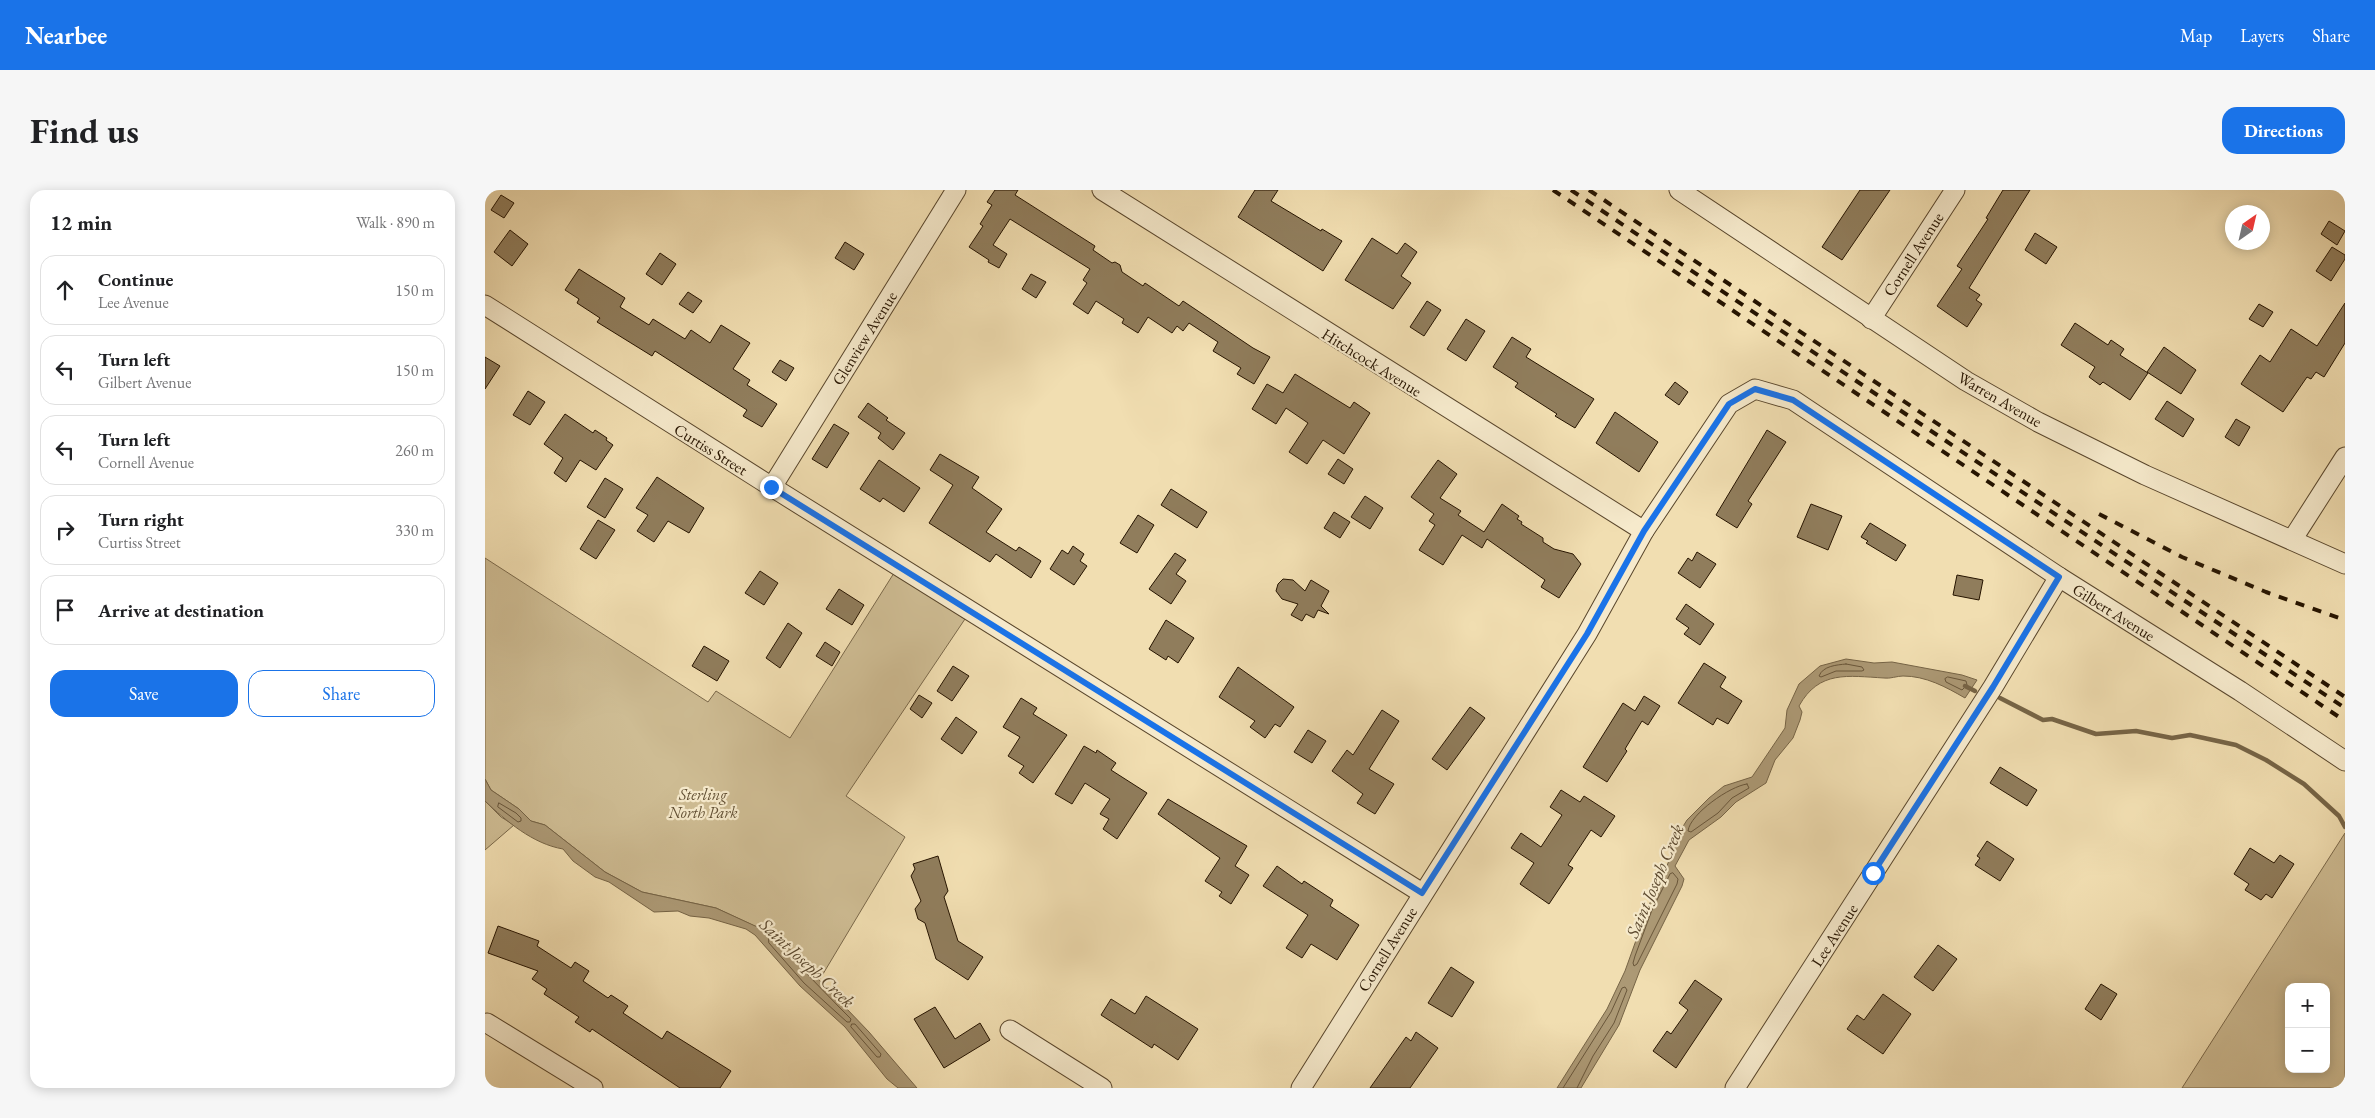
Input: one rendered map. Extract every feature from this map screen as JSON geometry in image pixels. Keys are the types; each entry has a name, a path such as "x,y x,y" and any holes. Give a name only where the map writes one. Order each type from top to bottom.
{"street":[{"name":"Glenview Avenue","path":"771,487 955,190"},
{"name":"Hitchcock Avenue","path":"1102,190 1644,531"},
{"name":"Warren Avenue","path":"1679,190 1966,381 2038,422 2145,475 2345,564"},
{"name":"Cornell Avenue","path":"1871,319 1955,190"},
{"name":"Curtiss Street","path":"485,305 771,487 1422,893"},
{"name":"Cornell Avenue","path":"1301,1088 1422,893 1587,634 1644,531 1729,404 1755,389"},
{"name":"Gilbert Avenue","path":"1755,389 1793,400 2059,577 2240,691 2345,760"},
{"path":"2292,540 2345,458"},
{"name":"Lee Avenue","path":"1735,1088 1993,687 2059,577"},
{"path":"487,1023 593,1088"},
{"path":"1010,1030 1103,1088"}],"green space":[{"name":"Sterling North Park","path":"485,558 708,702 716,691 790,738 894,573 965,619 846,796 905,837 820,979 776,936 716,908 642,892 605,872 545,825 531,821 519,809 491,790 485,779"},
{"path":"485,801 501,817 514,825 485,850"},
{"path":"2345,833 2345,1088 2182,1088"}],"water":[{"path":"1846,659 1874,663 1892,662 1962,675 1977,680 1965,698 1943,686 1911,676 1886,678 1847,676 1835,678 1816,686 1807,694 1799,706 1802,712 1793,738 1775,760 1766,783 1736,802 1721,817 1689,840 1675,866 1684,879 1682,886 1640,970 1619,1025 1581,1088 1557,1088 1607,1009 1625,971 1648,907 1665,872 1677,836 1687,820 1724,786 1752,777 1785,728 1787,710 1799,684 1820,666"},
{"path":"485,779 491,790 519,809 531,821 545,825 605,872 642,892 716,908 777,936 869,1032 917,1088 898,1088 887,1079 845,1027 800,986 755,935 746,929 709,918 690,916 678,911 654,912 609,882 595,877 573,861 563,849 541,842 511,824 485,801"}],"building":[{"path":"995,190 1018,190 1015,195 1095,246 1093,250 1112,263 1115,262 1120,265 1122,272 1143,286 1145,283 1179,306 1183,301 1253,348 1270,357 1254,384 1237,374 1241,368 1213,351 1218,342 1189,323 1183,331 1177,326 1172,333 1148,317 1138,333 1122,323 1124,319 1096,301 1088,314 1073,304 1087,283 1083,280 1090,269 1010,219 993,245 1007,254 999,268 988,262 989,260 969,247 983,226 980,224 992,205 987,202"},
{"path":"1255,190 1278,190 1271,201 1321,231 1322,229 1342,241 1323,271 1238,217"},
{"path":"1860,190 1890,190 1842,260 1822,247"},
{"path":"2003,190 2030,190 1969,288 1980,295 1976,300 1982,304 1967,327 1937,306 1962,269 1957,266 1988,219 1986,218"},
{"path":"501,195 514,203 504,218 491,210"},
{"path":"2329,221 2345,231 2337,245 2321,234"},
{"path":"510,230 528,244 512,266 494,252"},
{"path":"2035,233 2057,247 2046,264 2025,250"},
{"path":"1372,238 1397,254 1405,243 1417,252 1401,276 1411,283 1393,309 1345,280"},
{"path":"845,242 864,254 854,270 835,258"},
{"path":"2332,247 2345,255 2345,259 2331,281 2316,271"},
{"path":"660,253 676,264 662,285 646,274"},
{"path":"579,269 625,298 620,307 649,325 653,319 685,339 691,330 710,343 721,325 750,343 733,369 750,380 747,385 777,404 762,427 743,416 747,410 655,351 652,356 597,322 600,318 577,303 579,299 565,290"},
{"path":"1031,274 1046,282 1036,298 1022,289"},
{"path":"688,292 702,301 693,313 679,304"},
{"path":"1427,301 1441,310 1424,336 1410,327"},
{"path":"2345,303 2345,343 2324,377 2316,372 2311,379 2307,377 2283,412 2241,384 2260,355 2270,362 2291,329 2317,346"},
{"path":"2259,304 2273,312 2263,327 2249,319"},
{"path":"1466,319 1485,331 1466,361 1447,349"},
{"path":"2075,323 2108,345 2111,340 2124,349 2120,355 2148,373 2130,400 2103,382 2100,385 2089,377 2095,367 2061,345"},
{"path":"1512,337 1531,349 1526,357 1594,399 1575,428 1515,387 1518,383 1493,367"},
{"path":"2164,347 2196,370 2181,394 2147,372"},
{"path":"485,357 500,366 485,389"},
{"path":"780,360 794,368 786,381 772,372"},
{"path":"1295,374 1350,408 1354,402 1370,413 1344,454 1323,440 1307,464 1289,452 1308,423 1286,408 1276,424 1252,409 1267,384 1283,393"},
{"path":"1675,382 1688,392 1679,405 1665,395"},
{"path":"528,391 545,402 530,425 513,415"},
{"path":"2167,401 2194,419 2183,437 2155,419"},
{"path":"868,403 888,418 886,420 905,433 893,450 878,438 881,433 858,417"},
{"path":"1615,412 1658,442 1639,472 1596,443"},
{"path":"565,414 593,433 595,430 607,438 606,440 613,445 596,470 580,460 566,482 554,473 563,458 544,444"},
{"path":"2236,419 2250,427 2239,446 2225,437"},
{"path":"834,424 849,433 827,468 812,459"},
{"path":"1767,430 1786,442 1748,501 1752,504 1737,528 1716,515"},
{"path":"940,454 979,477 972,488 1002,509 986,532 1016,551 1019,547 1041,561 1031,578 996,554 990,562 929,523 953,485 930,470"},
{"path":"1338,459 1353,469 1344,484 1328,474"},
{"path":"879,460 920,488 904,512 883,498 880,502 860,489"},
{"path":"1438,460 1457,474 1440,498 1461,511 1458,515 1484,532 1502,504 1519,516 1517,519 1522,522 1521,524 1543,538 1543,542 1554,549 1573,554 1581,564 1559,598 1541,587 1545,580 1487,539 1482,548 1462,535 1443,565 1419,550 1435,525 1429,521 1434,514 1411,497"},
{"path":"657,477 704,508 689,533 668,521 654,542 637,531 648,515 636,508"},
{"path":"605,478 623,489 605,518 587,507"},
{"path":"1171,489 1207,512 1197,528 1161,505"},
{"path":"1365,496 1383,508 1370,529 1351,517"},
{"path":"1811,504 1842,516 1828,550 1797,537"},
{"path":"1334,512 1350,522 1340,538 1324,528"},
{"path":"1138,515 1154,525 1137,553 1120,543"},
{"path":"598,520 615,530 596,559 580,549"},
{"path":"1870,523 1906,545 1896,561 1866,543 1868,541 1861,537"},
{"path":"1073,546 1084,554 1080,561 1087,566 1074,585 1050,569 1062,550 1068,554"},
{"path":"1697,552 1716,564 1700,588 1678,573 1688,558 1692,561"},
{"path":"1175,553 1186,560 1176,574 1186,581 1171,604 1149,589"},
{"path":"760,571 778,583 764,605 745,593"},
{"path":"1957,575 1983,580 1979,600 1953,595"},
{"path":"1283,579 1293,580 1305,591 1311,580 1329,591 1321,606 1329,614 1318,610 1314,618 1306,614 1302,621 1291,615 1298,604 1282,599 1276,591 1278,584"},
{"path":"839,589 864,605 852,625 826,609"},
{"path":"1686,604 1714,624 1700,645 1684,634 1689,628 1676,619"},
{"path":"1166,620 1194,638 1178,663 1168,656 1166,660 1149,649"},
{"path":"788,623 802,633 780,668 766,658"},
{"path":"825,642 840,652 832,666 816,656"},
{"path":"704,646 729,661 717,681 692,666"},
{"path":"1704,663 1726,677 1720,687 1742,701 1728,724 1717,718 1713,725 1678,703"},
{"path":"953,666 969,676 952,701 937,691"},
{"path":"1238,667 1294,707 1280,727 1275,724 1265,738 1250,727 1255,721 1219,697"},
{"path":"919,695 932,703 922,718 910,709"},
{"path":"1644,696 1660,706 1648,725 1642,721 1625,749 1627,751 1607,782 1583,767 1623,703 1635,711"},
{"path":"1021,698 1037,708 1033,714 1067,735 1033,783 1019,773 1024,766 1008,756 1020,737 1003,727"},
{"path":"1470,707 1485,718 1447,770 1432,759"},
{"path":"1382,710 1399,721 1369,769 1394,784 1375,814 1357,803 1363,794 1332,771 1347,750 1353,755"},
{"path":"956,717 977,732 962,754 941,739"},
{"path":"1308,730 1326,741 1312,763 1294,752"},
{"path":"1084,746 1096,753 1097,750 1116,763 1111,770 1147,793 1117,839 1103,829 1109,819 1100,814 1110,799 1085,783 1072,804 1055,794"},
{"path":"2000,767 2037,790 2027,806 1990,783"},
{"path":"1561,790 1580,802 1584,796 1615,816 1601,837 1591,830 1568,865 1573,868 1549,904 1520,884 1534,863 1511,848 1521,833 1541,847 1562,815 1550,807"},
{"path":"1168,799 1247,846 1235,866 1249,875 1231,904 1219,896 1222,892 1205,881 1220,858 1158,814"},
{"path":"1987,841 2014,859 2000,881 1975,865 1980,858 1977,856"},
{"path":"2250,848 2274,863 2280,855 2294,864 2272,898 2266,894 2261,900 2245,890 2249,884 2234,874"},
{"path":"938,856 948,891 944,897 958,941 983,957 968,980 936,959 925,923 918,919 915,909 921,901 911,876 915,869 913,864"},
{"path":"1277,866 1302,884 1304,881 1333,900 1330,906 1359,925 1337,960 1311,944 1302,958 1286,948 1308,915 1263,886"},
{"path":"498,926 539,941 537,946 571,968 575,962 589,971 583,981 608,998 611,995 628,1006 623,1013 662,1039 667,1031 731,1071 720,1088 680,1088 592,1029 590,1032 575,1022 579,1017 544,994 547,989 532,979 538,971 488,953"},
{"path":"1938,945 1957,959 1933,991 1914,977"},
{"path":"1451,967 1474,982 1452,1017 1428,1003"},
{"path":"1695,980 1722,999 1676,1068 1653,1051 1667,1031 1671,1034 1688,1010 1679,1003"},
{"path":"2101,984 2117,994 2101,1020 2085,1009"},
{"path":"1883,994 1911,1014 1883,1054 1847,1029 1857,1015 1864,1020"},
{"path":"1146,996 1198,1029 1178,1060 1154,1044 1152,1048 1101,1015 1111,999 1135,1014"},
{"path":"935,1007 955,1039 980,1023 990,1040 944,1068 914,1019"},
{"path":"1416,1032 1438,1048 1410,1088 1370,1088 1406,1037 1411,1041"}],"waterway":[{"name":"Saint Joseph Creek","path":"1965,686 1975,691"},
{"name":"Saint Joseph Creek","path":"2000,698 2043,720 2052,719 2096,734 2136,731 2172,738 2190,735 2236,745 2266,760 2304,784 2339,816 2345,827"}],"railway":[{"path":"1553,190 2345,721"},
{"path":"1571,190 2345,708"},
{"path":"1589,190 2345,697"},
{"path":"2099,514 2182,557 2266,592 2345,620"}],"route":[{"path":"771,487 1422,893 1587,634 1644,531 1729,404 1755,389 1793,400 2059,577 1993,687 1873,873"}]}
